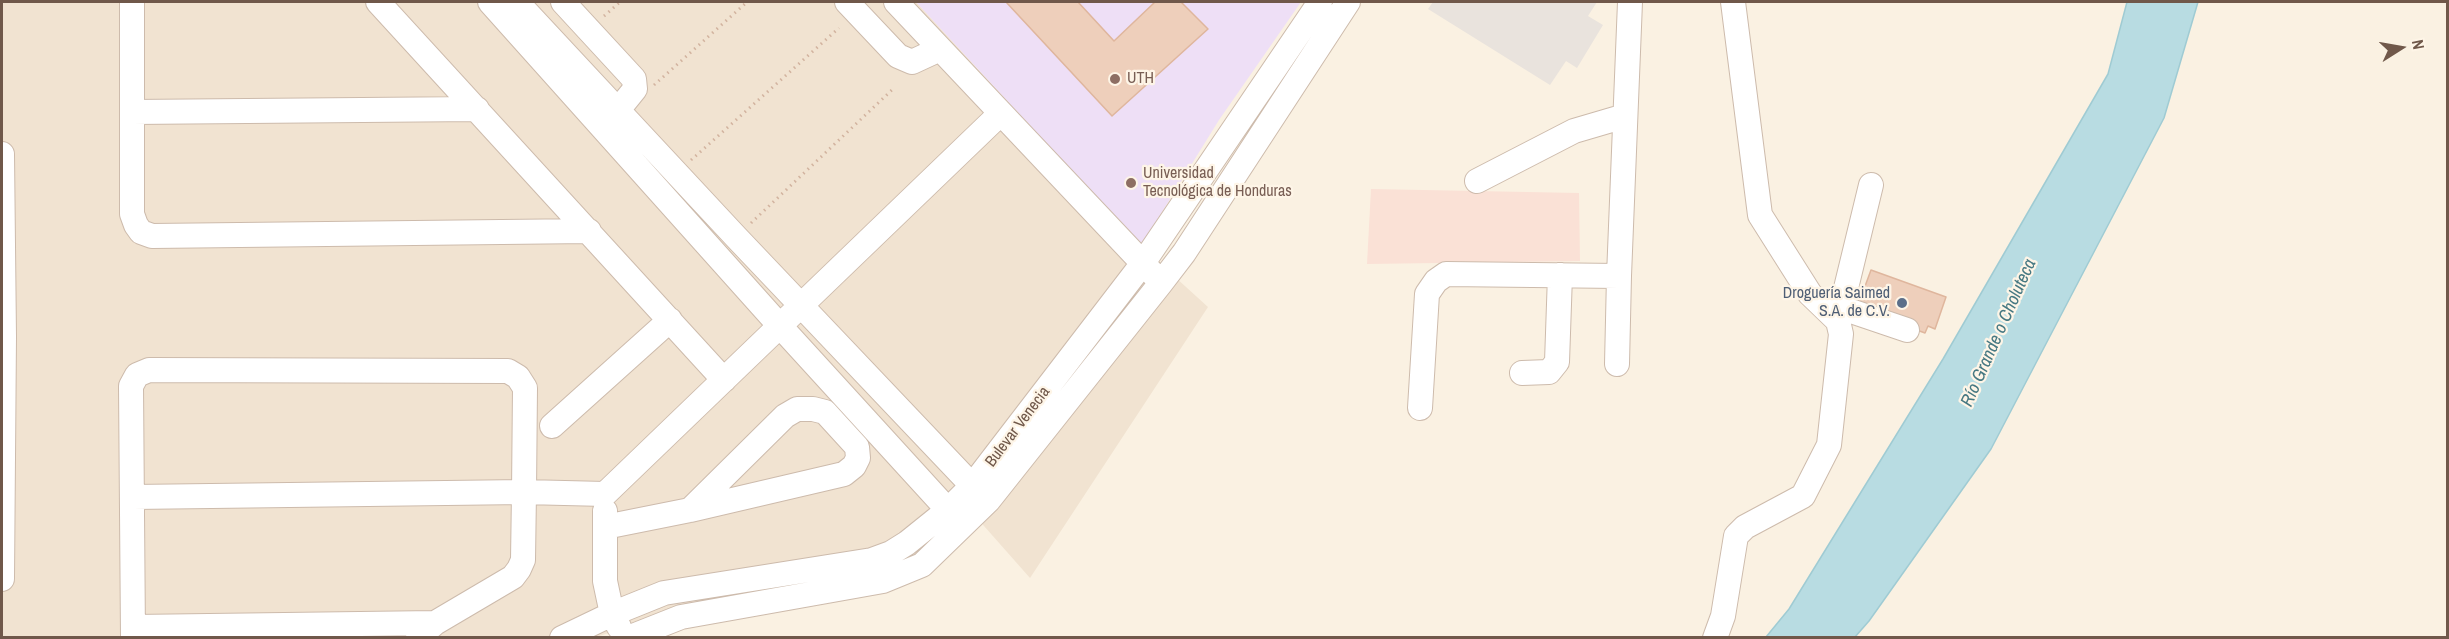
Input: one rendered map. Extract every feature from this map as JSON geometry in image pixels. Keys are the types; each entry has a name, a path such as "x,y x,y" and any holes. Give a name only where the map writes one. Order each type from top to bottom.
{"street":[{"path":"132,2 132,214 141,232 152,236 589,231"},
{"path":"378,2 724,380"},
{"path":"490,2 780,327 956,518"},
{"path":"517,2 980,494"},
{"path":"563,2 634,79 635,89 618,110"},
{"path":"847,2 898,56 912,62 940,49"},
{"path":"896,2 1161,283"},
{"name":"Bulevar Venecia","path":"980,494 1143,263 1320,2"},
{"path":"1314,51 1310,45 1311,36 1329,10 1331,2"},
{"name":"Bulevar Venecia","path":"626,638 681,617 883,581 922,565 956,518 980,494 1161,283 1184,253 1347,2"},
{"path":"1617,364 1618,276 1630,2"},
{"path":"1733,2 1760,215 1810,294 1840,314 1907,330"},
{"path":"132,112 477,109"},
{"path":"133,497 524,492 605,494 1000,114"},
{"path":"1477,181 1574,131 1625,116"},
{"path":"2,154 2,579"},
{"path":"1714,638 1723,616 1736,536 1745,527 1803,496 1829,446 1841,334 1840,314 1871,185"},
{"path":"1420,408 1427,294 1436,281 1446,274 1618,276"},
{"path":"1522,373 1549,372 1557,362 1560,275"},
{"path":"552,426 669,320"},
{"path":"149,370 508,371 518,377 525,388 524,492 523,560 519,569 513,577 427,630 134,632 131,386 137,375 149,370"},
{"path":"605,527 690,510 844,474 854,466 858,458 857,447 825,412 797,409 785,416 690,510"},
{"path":"605,494 605,581 612,614 626,638"},
{"name":"Bulevar Venecia","path":"562,638 612,614 664,594 872,560 956,518"}],"path":[{"path":"604,16 620,2"},
{"path":"653,86 747,2"},
{"path":"677,173 838,28"},
{"path":"736,237 894,88"}],"shaded area":[{"path":"2,2 916,2 1141,246 1208,307 1030,578 969,509 907,562 656,618 596,637 2,637"},
{"name":"Universidad Tecnológica de Honduras","path":"916,2 1301,2 1219,120 1141,246"},
{"path":"1433,2 1597,2 1588,16 1603,25 1577,68 1566,61 1550,85 1428,9"},
{"path":"1371,189 1579,193 1580,261 1367,264"}],"water":[{"name":"Río Grande o Choluteca","path":"2127,2 2198,2 2164,118 1991,449 1869,621 1855,637 1766,637 1789,609 1943,359 2108,74"}],"building":[{"name":"UTH","path":"1006,2 1078,2 1114,41 1155,2 1181,2 1208,29 1112,116"},
{"name":"Droguería Saimed S.A. de C.V.","path":"1871,270 1946,297 1935,329 1928,326 1925,333 1857,308"}],"place":[{"name":"UTH","path":"1115,79"},
{"name":"Universidad Tecnológica de Honduras","path":"1131,183"},
{"name":"Droguería Saimed S.A. de C.V.","path":"1902,303"}]}
